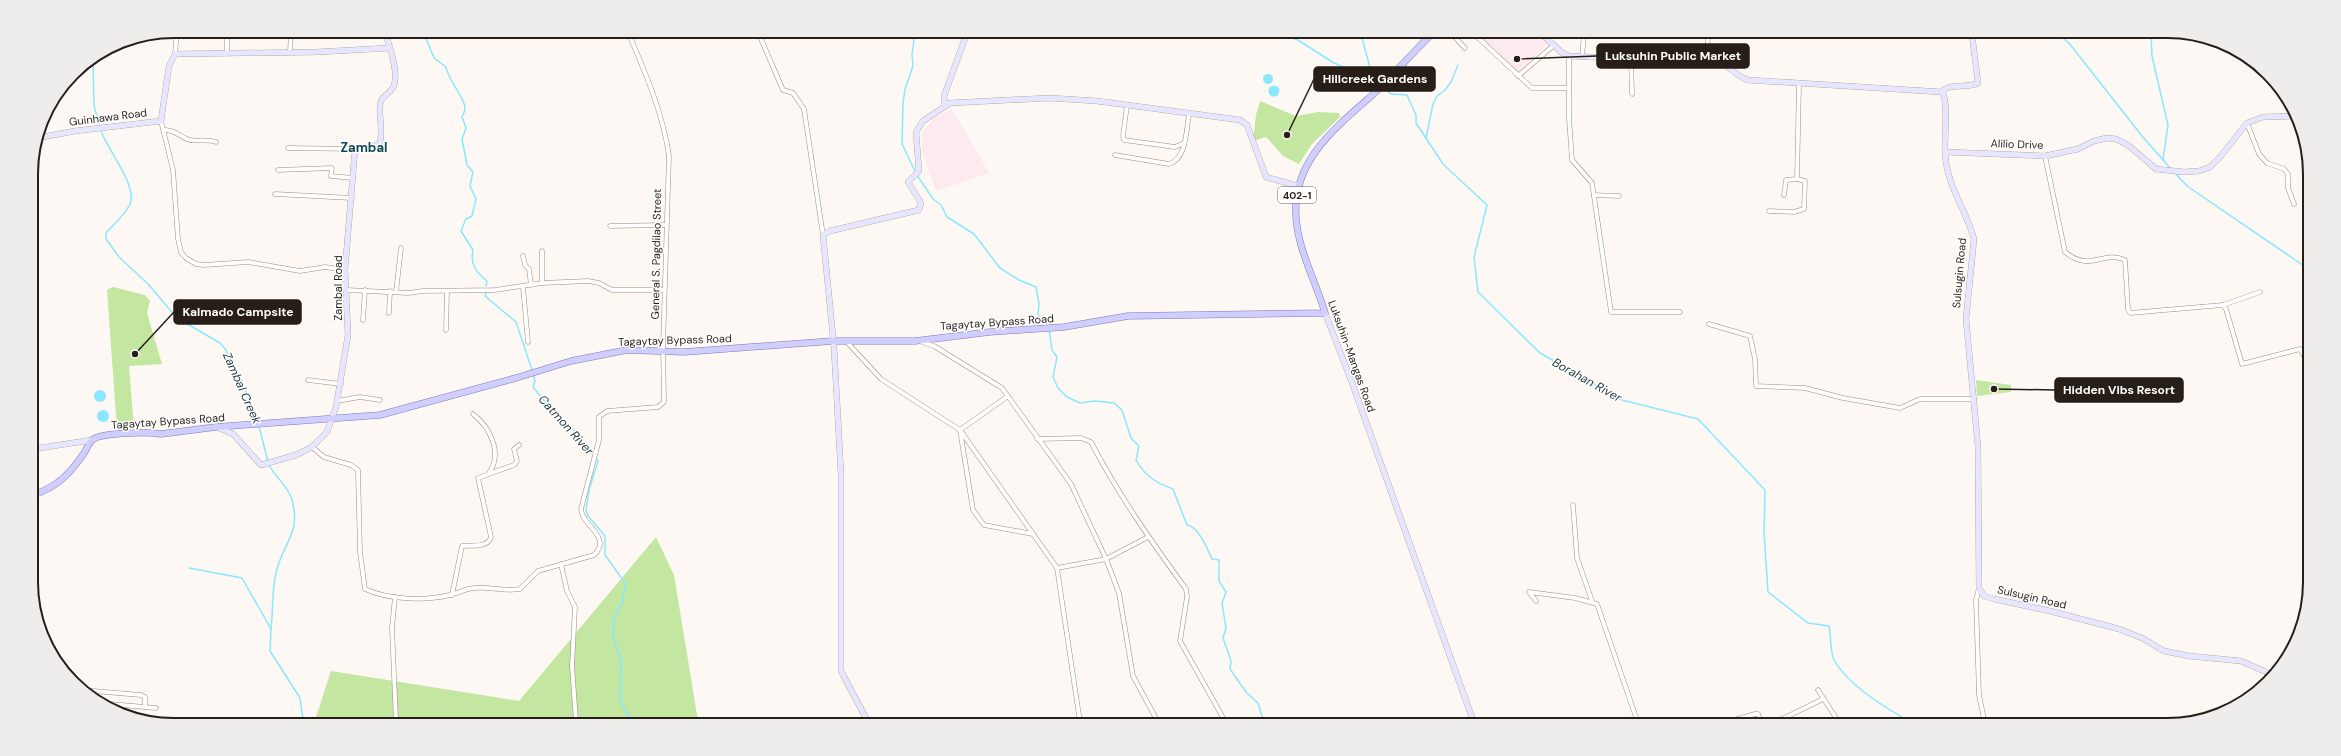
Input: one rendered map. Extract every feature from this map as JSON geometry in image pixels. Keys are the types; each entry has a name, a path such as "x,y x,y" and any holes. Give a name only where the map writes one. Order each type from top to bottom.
{"main road":[{"name":"Luksuhin-Mangas Road","path":"1325,313 1299,237 1296,216 1298,186 1308,160 1316,148 1368,99 1428,38"},
{"name":"Tagaytay Bypass Road","path":"92,440 102,436 152,432 161,434 242,425 385,414 586,357 617,351 634,350 691,352 833,341 915,341 983,332 1064,327 1128,316 1325,313"},
{"path":"38,493 59,484 85,453 92,440"}],"street":[{"path":"176,38 175,54 290,52 390,48"},
{"path":"226,53 227,38"},
{"path":"290,52 291,38"},
{"path":"288,148 355,149 375,146 380,143 382,132 381,102 384,96 392,90 395,78 388,38"},
{"name":"General S. Pagdilao Street","path":"312,447 324,458 357,468 360,552 365,589 395,597 452,595 473,588 520,589 525,586 535,572 594,555 599,548 598,535 581,512 599,435 598,420 603,413 619,409 658,407 662,405 665,377 663,352 664,290 669,162 666,138 649,82 631,38"},
{"path":"761,38 783,90 793,92 804,109 823,235 833,341 841,475 841,671 866,718"},
{"path":"945,105 944,96 965,38"},
{"path":"1456,38 1465,48"},
{"path":"1478,38 1532,88 1569,88"},
{"path":"1546,38 1554,46 1569,56 1631,59 1719,59 1739,77 1748,80 1942,92 1949,87 1972,86 1978,83 1972,38"},
{"path":"1582,57 1584,38"},
{"path":"1707,58 1708,38"},
{"path":"1518,76 1554,46"},
{"name":"Guinhawa Road","path":"43,137 91,129 161,121 168,66 175,54"},
{"path":"1569,56 1572,160 1589,178 1594,195 1611,312 1680,312"},
{"path":"1631,59 1632,94"},
{"path":"1797,179 1799,84"},
{"name":"Sulsugin Road","path":"1942,92 1945,105 1946,166 1955,193 1974,239 1966,319 1978,447 1979,588 1984,596 1994,599 2050,610 2119,629 2142,638 2164,651 2188,656 2241,661 2268,673"},
{"path":"823,235 830,231 919,210 921,203 909,186 909,179 919,171 916,132 923,121 950,103 1035,98 1127,105 1244,122 1264,175 1271,180 1298,186"},
{"path":"1127,105 1122,136 1124,140 1175,147 1184,143"},
{"path":"1115,155 1169,164 1178,159 1184,143 1189,114"},
{"path":"2290,116 2263,117 2247,123 2259,154 2267,163 2284,169 2288,174 2288,188 2294,204"},
{"path":"161,121 175,181 178,238 181,252 186,258 196,264 204,265 248,262 305,271 326,267 345,270"},
{"name":"Alilio Drive","path":"1945,152 2045,156 2078,149 2094,141 2107,138 2116,139 2128,145 2156,169 2199,171 2210,167 2247,123"},
{"path":"164,130 175,131 188,140 205,139 216,142"},
{"name":"Zambal Road","path":"216,428 230,432 259,464 266,464 300,454 312,447 326,434 333,418 337,402 348,336 345,270 355,149"},
{"path":"2045,156 2065,252 2075,260 2084,263 2118,257 2125,260 2128,309 2130,313 2223,305 2260,292"},
{"path":"278,170 332,168 331,176 353,178"},
{"path":"1769,211 1794,212 1804,209 1805,181 1797,179 1786,180 1784,195"},
{"path":"275,194 352,198"},
{"path":"1594,195 1619,196"},
{"path":"610,226 666,225"},
{"path":"396,292 401,248"},
{"path":"542,251 542,283"},
{"path":"524,256 525,266 529,269 531,285"},
{"path":"347,290 390,291 411,294 424,291 523,287 542,283 592,281 612,290 664,290"},
{"path":"523,287 528,342"},
{"path":"363,320 364,290"},
{"path":"389,313 390,291"},
{"path":"446,330 447,291"},
{"path":"2223,305 2226,310 2242,364 2300,349 2303,354"},
{"name":"Luksuhin-Mangas Road","path":"1325,313 1352,380 1472,718"},
{"path":"1710,324 1750,336 1754,359 1756,386 1800,388 1843,398 1900,408 1920,399 1974,399"},
{"path":"846,341 881,379 960,430 1057,568 1079,718"},
{"path":"915,341 934,346 995,382 1008,396 1074,490 1106,559 1119,593 1133,676 1156,718"},
{"path":"308,380 341,384"},
{"path":"960,430 1008,396"},
{"path":"337,402 360,397 380,400"},
{"path":"473,414 485,423 494,446 494,465 489,474"},
{"path":"960,430 973,510 981,522 984,525 1033,534"},
{"path":"1037,439 1081,438 1091,442 1109,476 1148,537 1186,589 1187,597 1180,641 1224,718"},
{"path":"38,447 92,440"},
{"path":"452,595 462,546 485,545 490,541 486,509 478,480 480,477 514,465 517,461 514,449 519,445"},
{"path":"1572,505 1577,558 1592,601 1596,604 1636,718"},
{"path":"1057,568 1106,559 1148,537"},
{"path":"561,564 566,590 575,607 572,666 576,718"},
{"path":"1979,588 1976,600 1979,695 1984,718"},
{"path":"1536,601 1529,592 1592,601"},
{"path":"395,597 392,628 396,718"},
{"path":"1818,690 1834,718"},
{"path":"96,693 143,695 144,707"},
{"path":"1784,718 1823,699"},
{"path":"115,704 156,708"},
{"path":"1741,718 1758,714 1760,718"}],"shaded area":[{"path":"1479,38 1542,38 1547,44 1518,74"},
{"path":"952,109 989,173 936,191 922,152 922,134 934,118"}],"green space":[{"path":"1260,101 1296,116 1318,112 1339,113 1340,117 1312,144 1299,164 1283,156 1266,137 1253,141 1256,115"},
{"path":"113,287 145,295 150,301 147,313 162,364 129,366 134,428 117,429 107,290"},
{"path":"1976,380 2011,385 2011,392 1977,396"},
{"path":"656,537 674,575 698,718 316,718 331,671 519,701"}],"water":[{"path":"1266,74 1270,74 1272,75 1272,83 1266,84 1263,81 1263,77"},
{"path":"1274,85 1278,87 1280,91 1278,95 1274,97 1270,95 1268,91 1270,87"},
{"path":"98,390 102,390 106,396 102,402 98,402 94,398 94,394"},
{"path":"101,410 105,410 109,416 105,422 101,422 97,418 97,414"}],"waterway":[{"name":"Catmon River","path":"426,38 434,58 446,67 450,78 465,104 465,110 462,117 466,128 462,139 467,165 473,172 470,186 476,199 472,216 466,219 461,231 473,250 473,264 477,271 487,281 486,286"},
{"path":"914,38 912,54 913,66 905,89 903,103 902,144 915,171"},
{"name":"Borahan River","path":"1292,38 1298,40 1334,63 1372,79"},
{"name":"Borahan River","path":"1362,38 1373,79 1380,85"},
{"path":"2063,38 2069,43 2142,136 2171,169"},
{"path":"2151,38 2152,56 2168,125 2163,160"},
{"name":"Zambal Creek","path":"93,65 94,106 100,127"},
{"path":"1426,138 1433,104 1437,96 1445,90 1451,82 1458,65"},
{"name":"Borahan River","path":"1383,87 1391,94 1407,95 1416,115 1416,123 1443,164 1487,205 1474,257 1478,292 1540,353 1622,400 1698,419 1765,490 1764,532 1768,592 1808,623 1829,626 1833,657 1841,670 1859,688 1904,718"},
{"name":"Zambal Creek","path":"101,131 126,178 131,196 130,204 125,212 106,233 106,239 119,257 148,284 177,318 220,343 226,350 231,363 241,379 259,423"},
{"path":"2175,173 2187,186 2303,265"},
{"path":"917,175 933,199 941,205 947,217 974,234 1000,268 1019,280 1036,287 1039,304 1038,315 1048,326"},
{"name":"Catmon River","path":"486,293 485,296 516,322 532,370"},
{"path":"1049,329 1052,350 1057,357 1053,377 1058,388 1067,397 1080,403 1095,401 1114,403 1122,410 1131,438 1139,446 1136,460 1139,466 1147,475 1161,484 1173,489 1187,525 1199,534 1212,559 1219,560 1219,581 1226,592 1222,603 1226,628 1223,638 1231,661 1230,669 1246,692 1258,703 1262,718"},
{"name":"Catmon River","path":"533,374 535,381 533,387 559,419 572,428 594,455"},
{"name":"Zambal Creek","path":"259,426 268,462"},
{"name":"Catmon River","path":"596,458 598,461 589,490 586,510 588,516 605,536 605,555 625,583 623,601 614,617 613,637 621,659 620,699 627,714 631,718"},
{"name":"Zambal Creek","path":"269,465 290,495 294,512 292,532 281,557 275,578 271,629"},
{"name":"Zambal Creek","path":"189,568 242,578 271,629 270,651 300,698 303,718"}],"place":[{"name":"Luksuhin Public Market","path":"1517,59"},
{"name":"Hillcreek Gardens","path":"1287,135"},
{"name":"Kalmado Campsite","path":"135,354"},
{"name":"Hidden Vibs Resort","path":"1994,389"}],"district":[{"name":"Zambal","path":"364,147"}]}
